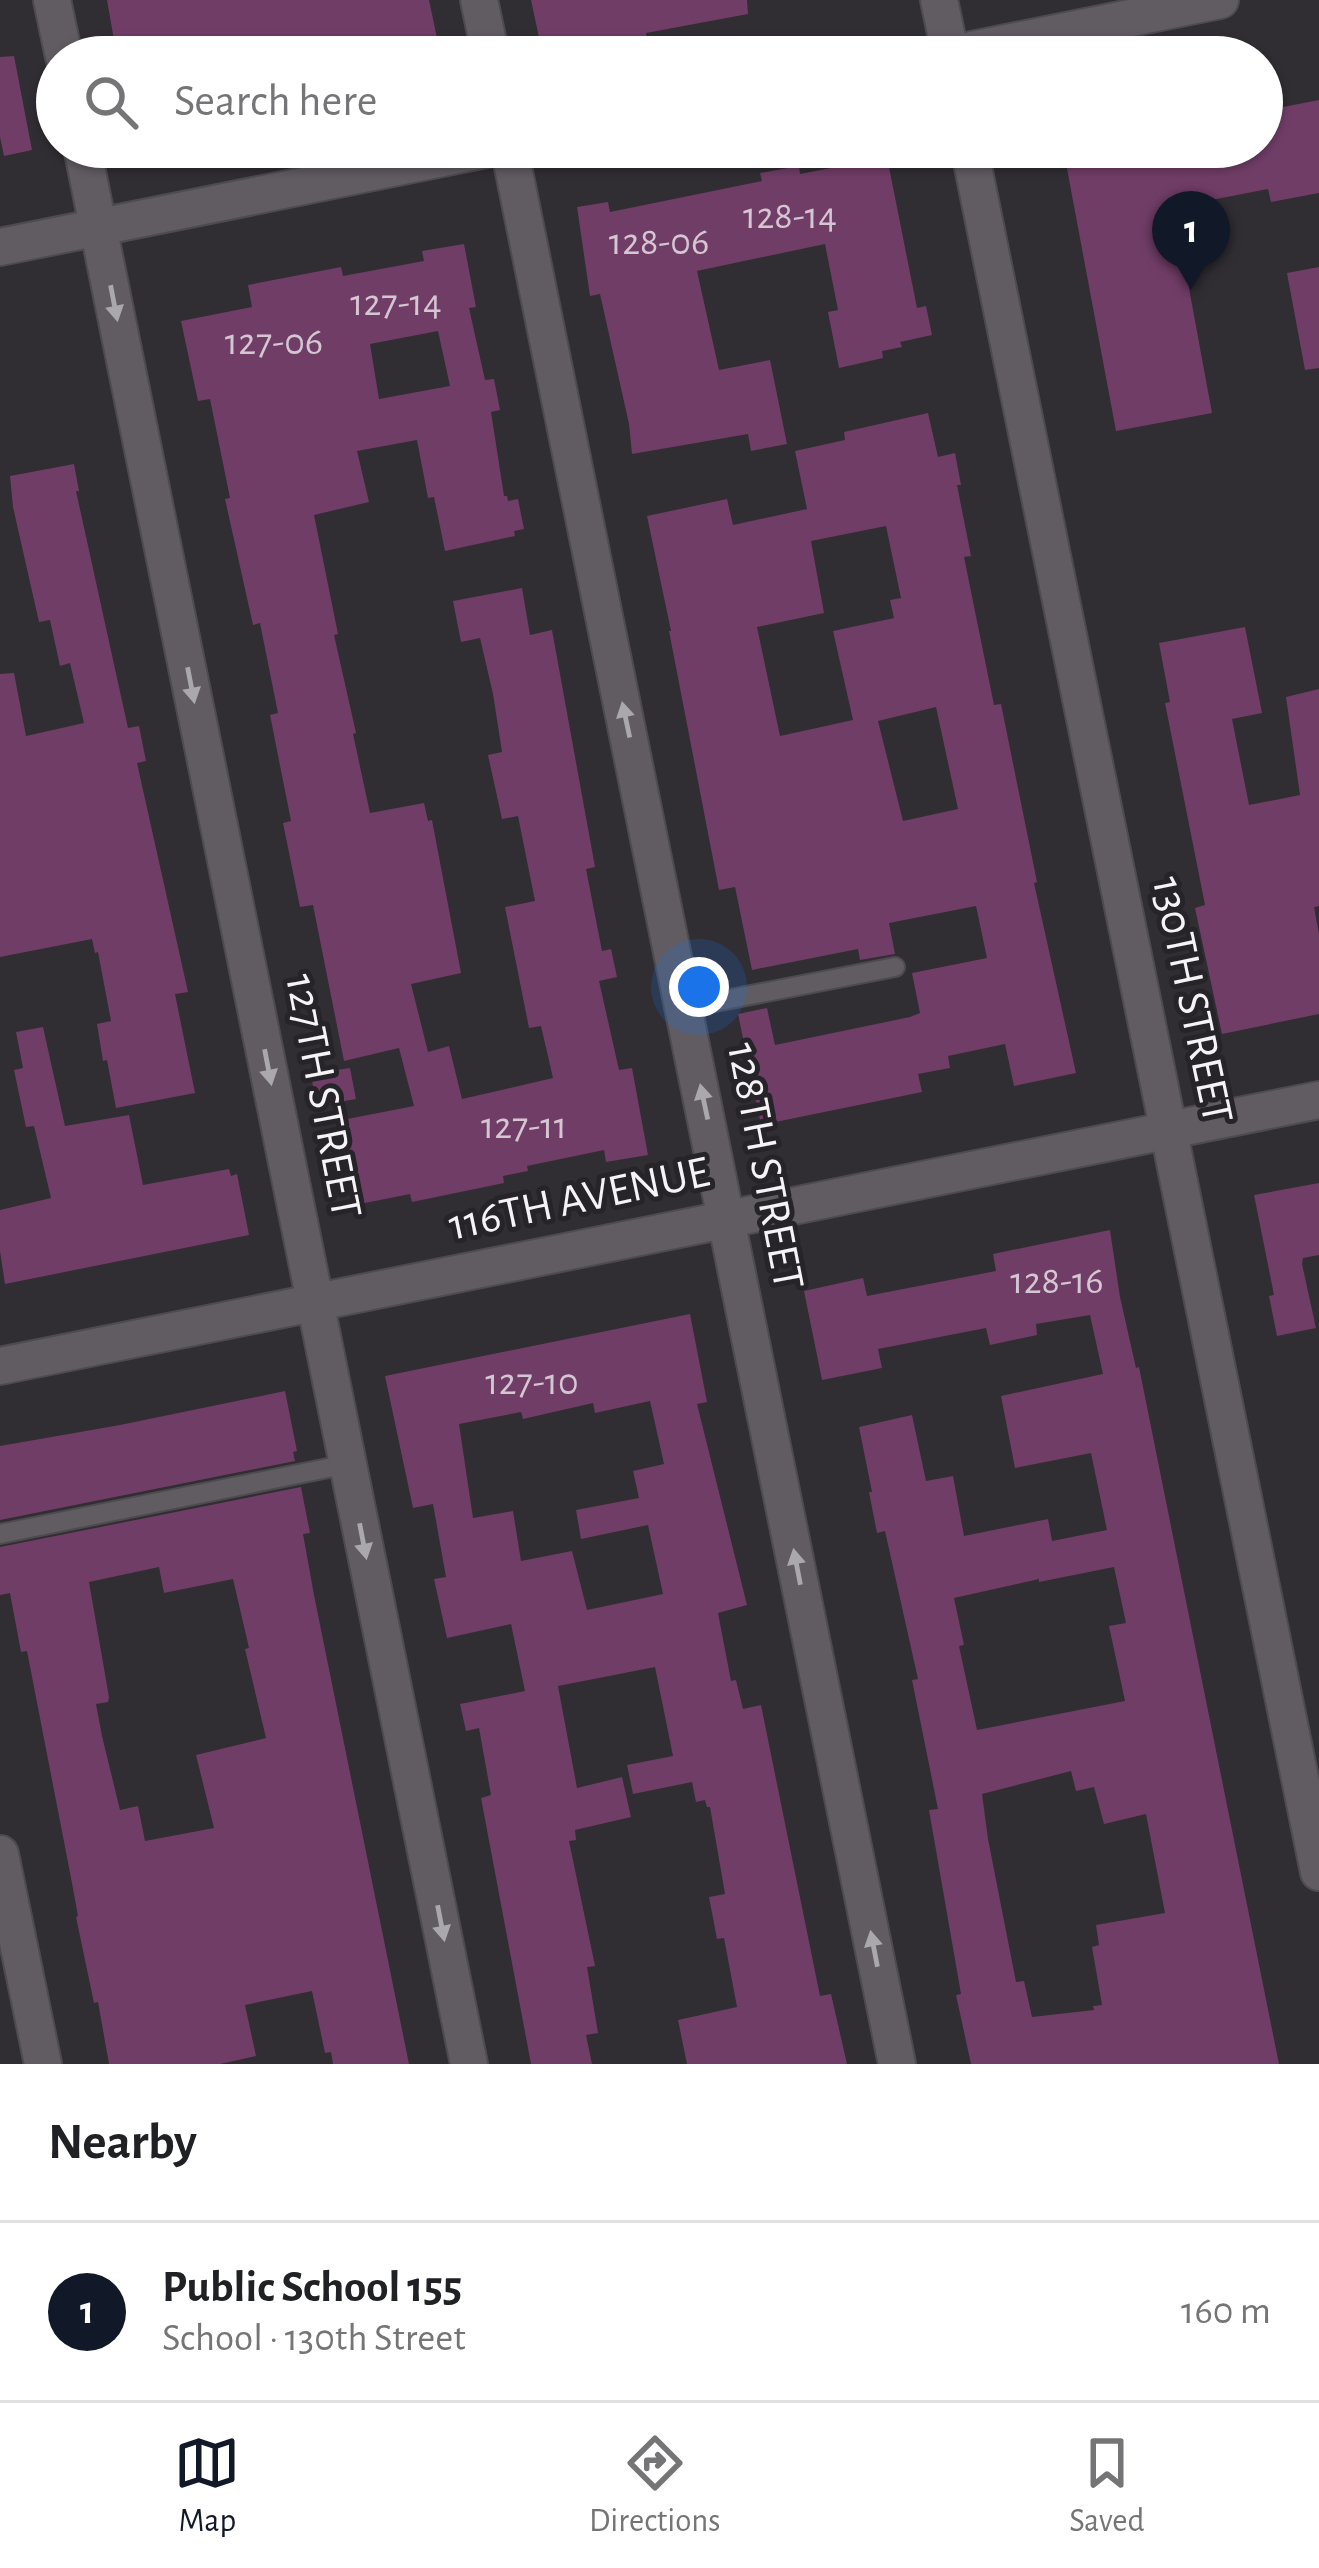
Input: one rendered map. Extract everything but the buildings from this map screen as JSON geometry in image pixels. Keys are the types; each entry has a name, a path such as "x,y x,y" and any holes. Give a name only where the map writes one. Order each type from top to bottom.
{"street":[{"path":"52,0 60,36"},
{"path":"479,0 487,36"},
{"path":"939,0 944,36"},
{"path":"1044,36 1220,0"},
{"name":"127TH STREET","path":"86,168 469,2064"},
{"path":"0,247 392,168"},
{"name":"128TH STREET","path":"513,168 897,2064"},
{"name":"130TH STREET","path":"973,168 1319,1872"},
{"name":"116TH AVENUE","path":"0,1366 1319,1100"},
{"path":"0,1854 43,2064"}],"lane":[{"path":"684,1007 895,967"},
{"path":"0,1534 347,1464"}],"place":[{"name":"Public School 155","path":"1191,290"}]}
